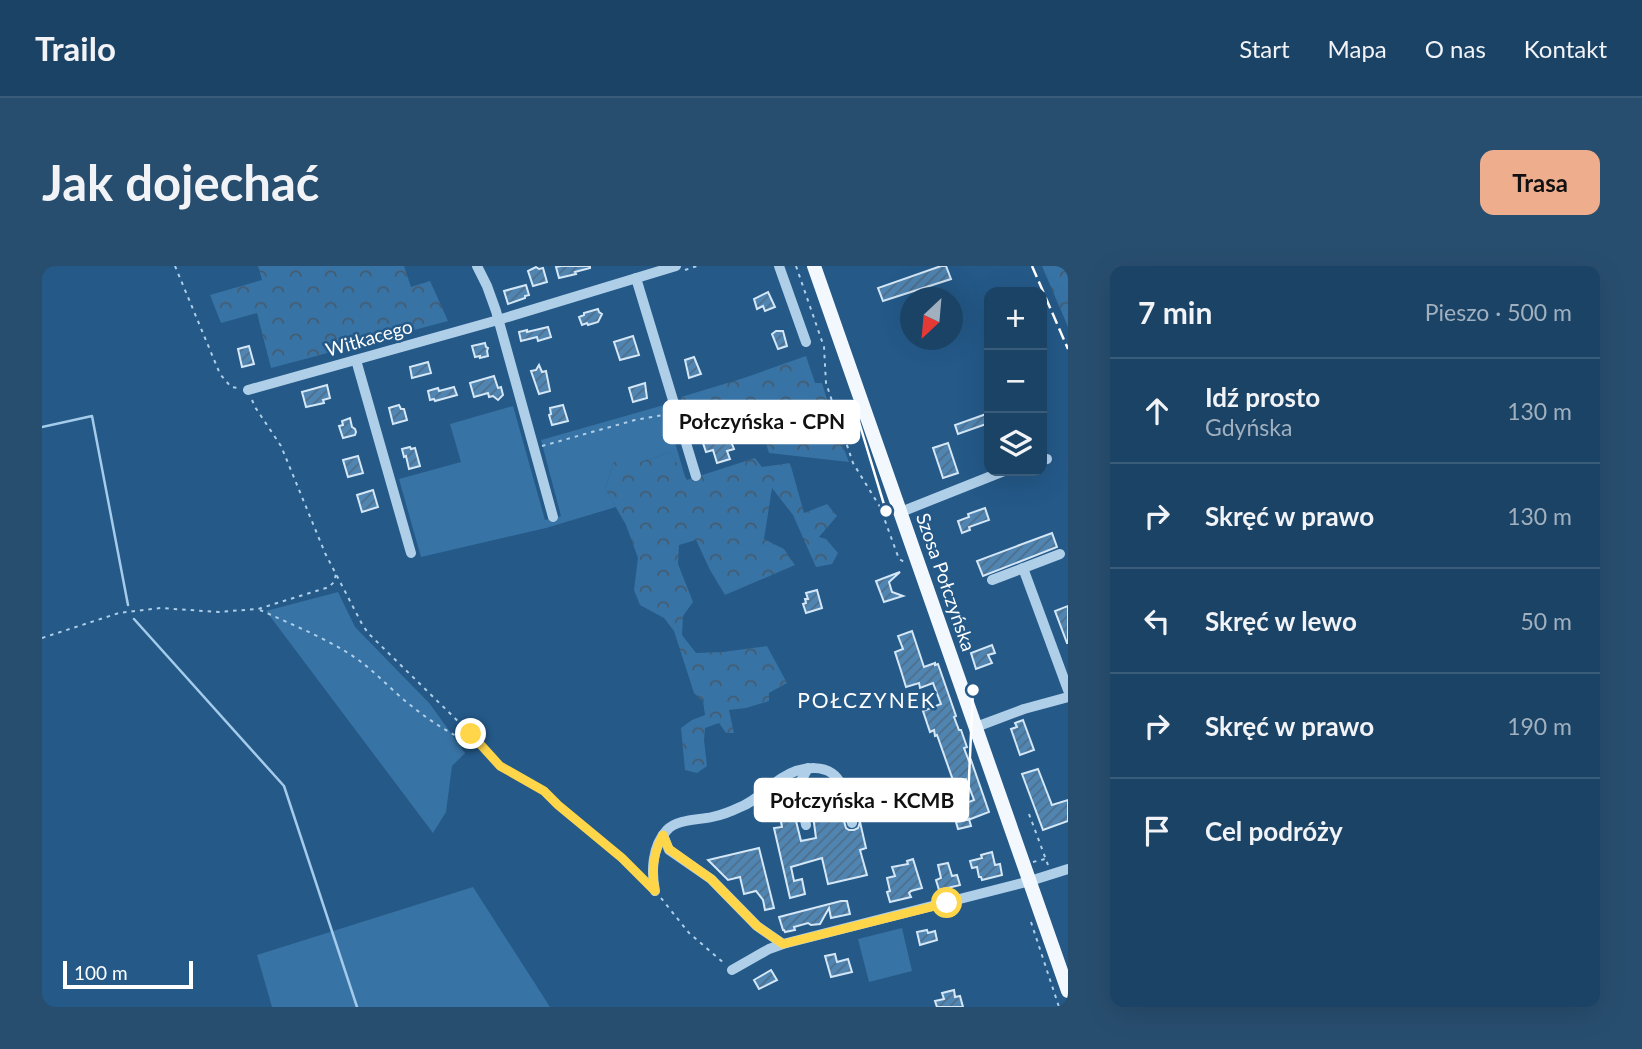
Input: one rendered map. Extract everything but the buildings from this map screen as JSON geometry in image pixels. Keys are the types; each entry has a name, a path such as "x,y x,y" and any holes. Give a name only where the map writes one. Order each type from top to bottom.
{"main road":[{"name":"Szosa Połczyńska","path":"814,266 1068,990"}],"street":[{"path":"477,266 498,320 553,517"},
{"name":"Witkacego","path":"248,390 498,320 676,266"},
{"path":"779,266 806,342"},
{"path":"636,278 696,476"},
{"path":"356,360 411,554"},
{"path":"901,512 991,476"},
{"path":"992,580 1060,554"},
{"path":"1023,568 1068,690"},
{"path":"976,727 1024,709 1068,697"},
{"path":"806,825 798,786 808,768"},
{"path":"655,891 652,868 655,852 663,835 672,826 713,817 748,804 795,771 823,769 837,778 843,788 852,823"},
{"path":"663,835 669,849 711,879 757,926 783,944"},
{"path":"732,970 783,944 1068,869"}],"path":[{"path":"175,266 220,374 231,387 248,390 255,407 281,446 310,520 369,634 500,766 544,791 622,858 666,903 689,933 732,970"},
{"path":"796,266 824,347 825,383 853,463 880,507 899,559"},
{"path":"534,448 635,420 676,413"},
{"path":"42,638 104,617 148,609 218,612 258,609 329,587 334,582 336,573"},
{"path":"258,609 301,628 355,658 431,722 484,749"},
{"path":"1029,814 1052,874"}],"green space":[{"path":"258,266 404,266 411,287 430,281 448,321 271,368 257,313 221,323 210,295 262,280"},
{"path":"1042,266 1068,266 1068,327"},
{"path":"806,356 815,383 822,383 849,462 769,453 757,416 692,435 681,397"},
{"path":"664,405 686,480 670,452 641,462 614,462 605,488 616,507 546,528 421,557 399,479 461,462 450,424 513,406 545,520 561,516 541,440"},
{"path":"670,452 687,480 755,458 762,467 790,463 804,513 827,504 837,516 819,537 826,539 838,553 832,564 816,567 793,515 772,488 764,539 784,549 795,565 725,595 696,540 679,545 678,564 693,602 683,616 682,635 696,653 767,646 787,683 769,693 769,701 729,710 734,733 726,733 719,723 705,728 707,766 697,773 685,770 681,728 705,715 703,701 694,693 674,631 664,618 640,605 634,590 638,558 626,525 605,488 614,462 641,462"},
{"path":"338,592 355,627 430,704 465,753 452,766 446,812 433,833 266,611"},
{"path":"473,887 550,1007 272,1007 257,955"},
{"path":"902,928 912,971 869,982 858,939"}],"waterway":[{"path":"42,427 92,416 128,605"},
{"path":"134,619 284,786 357,1007"}],"railway":[{"path":"1032,266 1068,349"}],"place":[{"name":"Połczyńska - CPN","path":"886,511"},
{"name":"Połczyńska - KCMB","path":"973,690"}],"district":[{"name":"POŁCZYNEK","path":"867,701"}],"route":[{"path":"471,734 500,766 544,791 622,858 655,891 652,868 655,852 663,835 666,845 676,856 711,879 757,926 783,944 947,903"}]}
